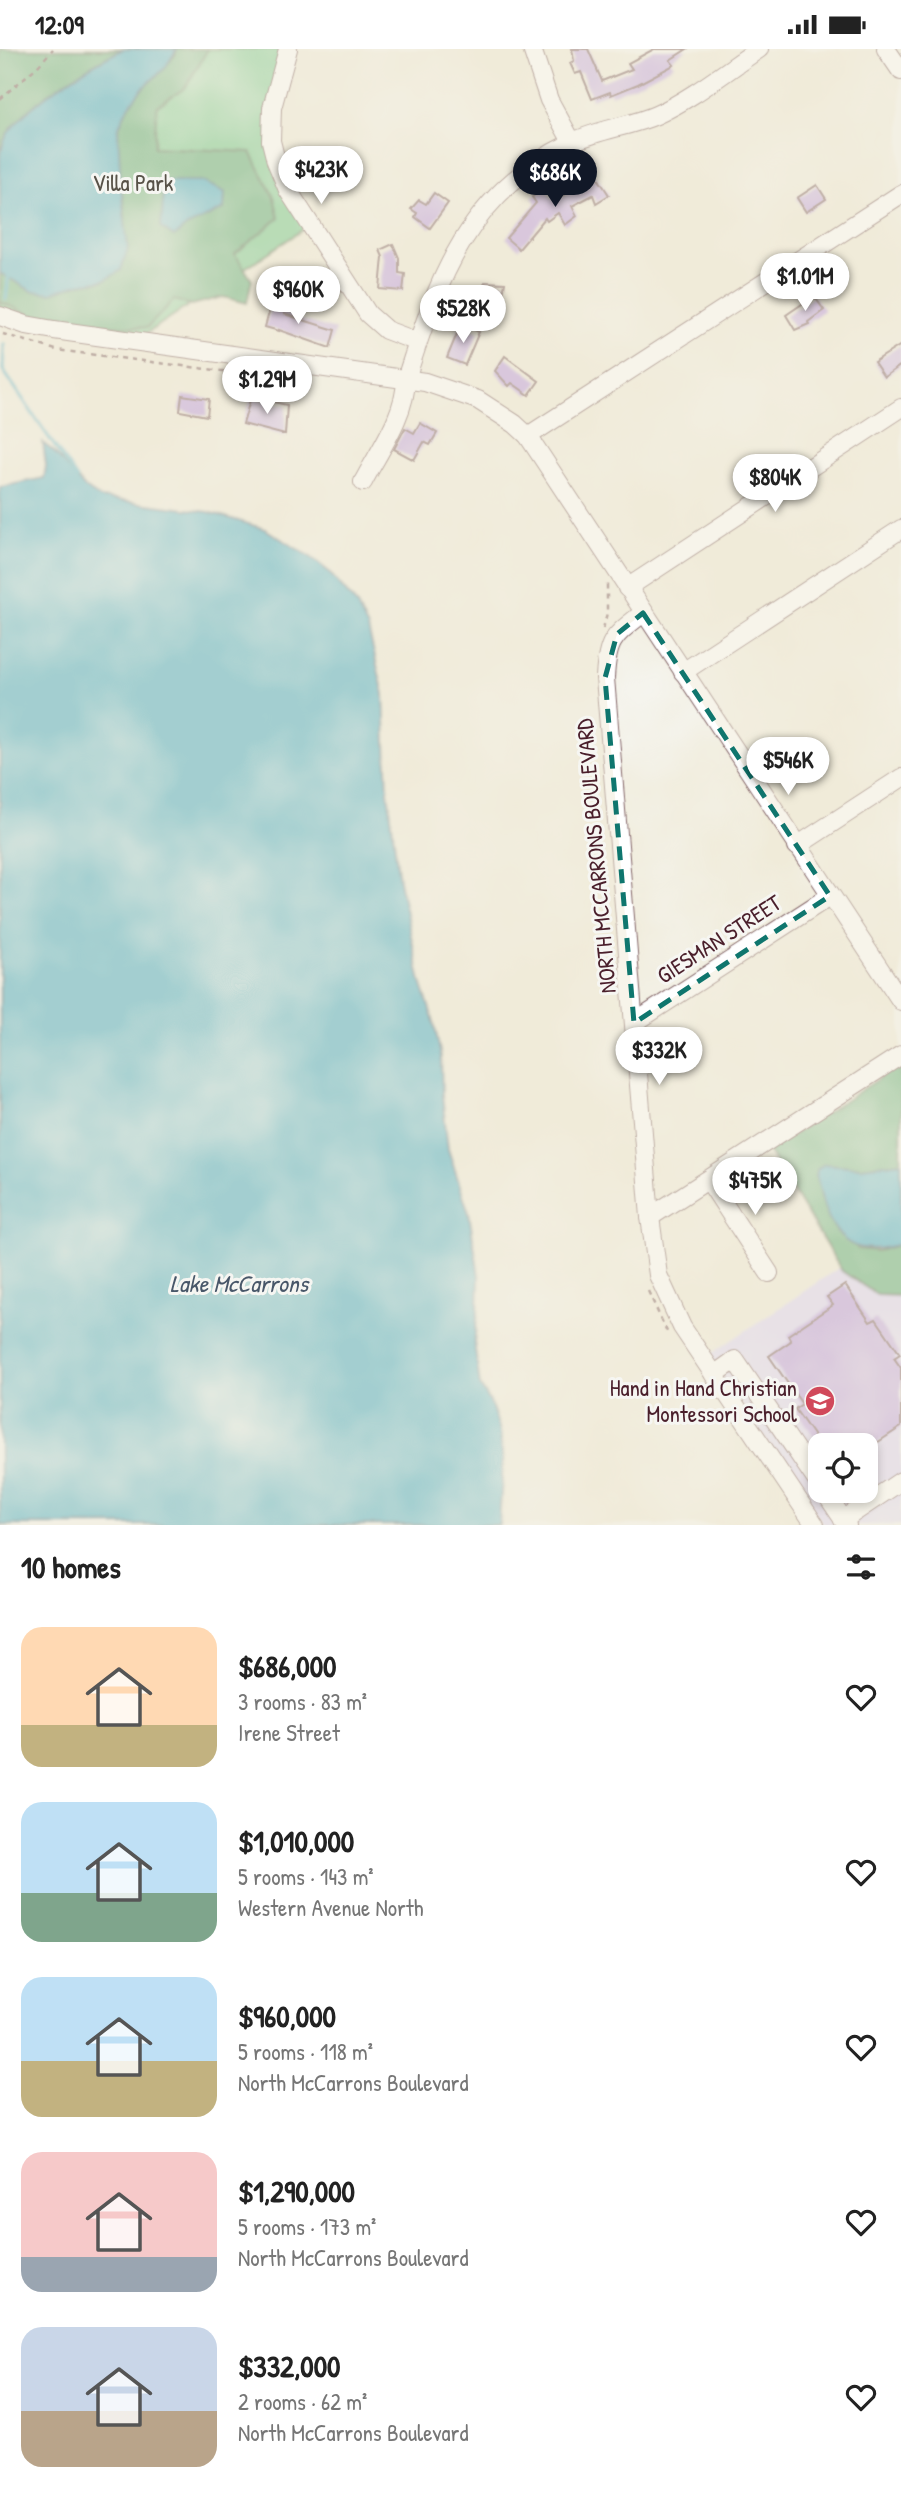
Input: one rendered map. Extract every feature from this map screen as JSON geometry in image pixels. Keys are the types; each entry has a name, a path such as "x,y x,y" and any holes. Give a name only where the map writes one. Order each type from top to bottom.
{"street":[{"path":"288,49 275,94 271,123 271,141 281,177 368,314 386,330 418,342"},
{"path":"532,49 549,100 572,142"},
{"path":"363,482 393,426 406,393 406,379 443,278 471,227 506,187 530,167 572,142 656,115 759,49"},
{"path":"886,49 901,71"},
{"path":"528,436 901,194"},
{"path":"0,316 26,325 54,330 443,386 478,400 515,424 528,436 901,1001"},
{"path":"627,588 901,408"},
{"path":"683,672 901,529"},
{"name":"NORTH MCCARRONS BOULEVARD","path":"643,613 617,635 609,647 605,678 650,1217 659,1275 682,1327 815,1525"},
{"path":"797,846 901,778"},
{"name":"GIESMAN STREET","path":"634,1023 830,896"},
{"path":"650,1217 901,1055"},
{"path":"709,1181 769,1273"},
{"path":"714,1375 735,1360 808,1468"},
{"path":"832,1503 845,1522 901,1481"}],"path":[{"path":"0,99 53,49"},
{"path":"0,333 56,350 263,376"},
{"path":"600,635 607,613 607,581"}],"highlighted area":[{"path":"643,613 830,896 634,1023 605,678 617,634"}],"shaded area":[{"name":"Hand in Hand Christian Montessori School","path":"840,1267 866,1279 901,1277 901,1525 824,1525 809,1503 878,1503 878,1433 808,1433 808,1502 708,1356"}],"green space":[{"name":"Villa Park","path":"0,49 288,49 271,141 310,225 135,341 0,316"},
{"path":"0,49 123,49 45,96 8,133 0,154"},
{"path":"177,49 208,49 185,88 157,106 154,147 251,152 274,197 279,218 235,254 252,280 247,303 223,297 192,305 174,300 147,328 46,321 0,302 0,273 32,291 105,280 125,225 117,148 119,127 135,97 175,55"},
{"path":"901,1064 901,1162 861,1167 825,1164 820,1186 822,1201 858,1249 877,1251 901,1244 901,1296 877,1295 842,1271 768,1151"}],"water":[{"path":"123,49 177,49 165,68 141,90 127,109 118,129 128,248 121,270 105,280 78,284 51,293 32,291 0,273 0,154 4,140 19,120 45,96"},
{"path":"166,181 201,181 225,192 224,209 186,227 174,237 161,228 161,184"},
{"name":"Lake McCarrons","path":"43,443 84,487 100,498 209,512 265,529 328,571 356,604 368,628 384,694 388,791 399,881 421,982 434,1022 441,1057 448,1149 469,1213 479,1276 474,1342 480,1386 490,1402 500,1431 503,1463 499,1525 0,1525 0,487 44,478 46,466"},
{"path":"901,1162 901,1244 873,1249 852,1245 843,1239 829,1219 823,1204 815,1177 817,1170 824,1164 861,1167"}],"building":[{"path":"572,49 588,49 602,81 632,69 628,63 654,49 687,49 670,60 674,65 638,84 592,99 581,72 575,74 570,63 574,61"},
{"path":"596,175 609,195 596,203 593,195 572,206 577,216 565,225 558,213 547,221 545,218 519,249 506,238 536,203 532,197 545,188 553,198 560,193 562,196"},
{"path":"817,185 826,199 806,212 797,198"},
{"path":"434,193 448,203 430,228 415,217 417,213 411,209 419,200 426,204"},
{"path":"393,244 399,258 399,273 405,274 403,291 380,289 383,257 380,250"},
{"path":"485,282 505,283 501,305 505,305 503,317 470,314 471,299 479,300"},
{"path":"814,296 824,310 808,322 809,324 795,330 786,315"},
{"path":"273,298 287,303 284,314 335,330 330,348 265,327"},
{"path":"461,324 479,332 465,365 447,358"},
{"path":"901,345 901,365 884,377 874,362"},
{"path":"505,356 539,381 529,395 512,383 509,386 495,371"},
{"path":"182,395 209,399 207,416 180,411"},
{"path":"251,397 287,405 285,435 243,424"},
{"path":"420,423 437,433 430,445 424,442 414,460 394,449 405,428 414,433"},
{"path":"845,1285 870,1322 876,1319 900,1354 894,1358 901,1368 901,1427 878,1442 878,1433 812,1433 795,1409 802,1404 769,1356 791,1341 788,1335 833,1305 827,1297"}],"waterway":[{"path":"6,299 9,273"},
{"path":"4,344 3,370 77,479"}],"place":[{"name":"Hand in Hand Christian Montessori School","path":"820,1401"}]}
